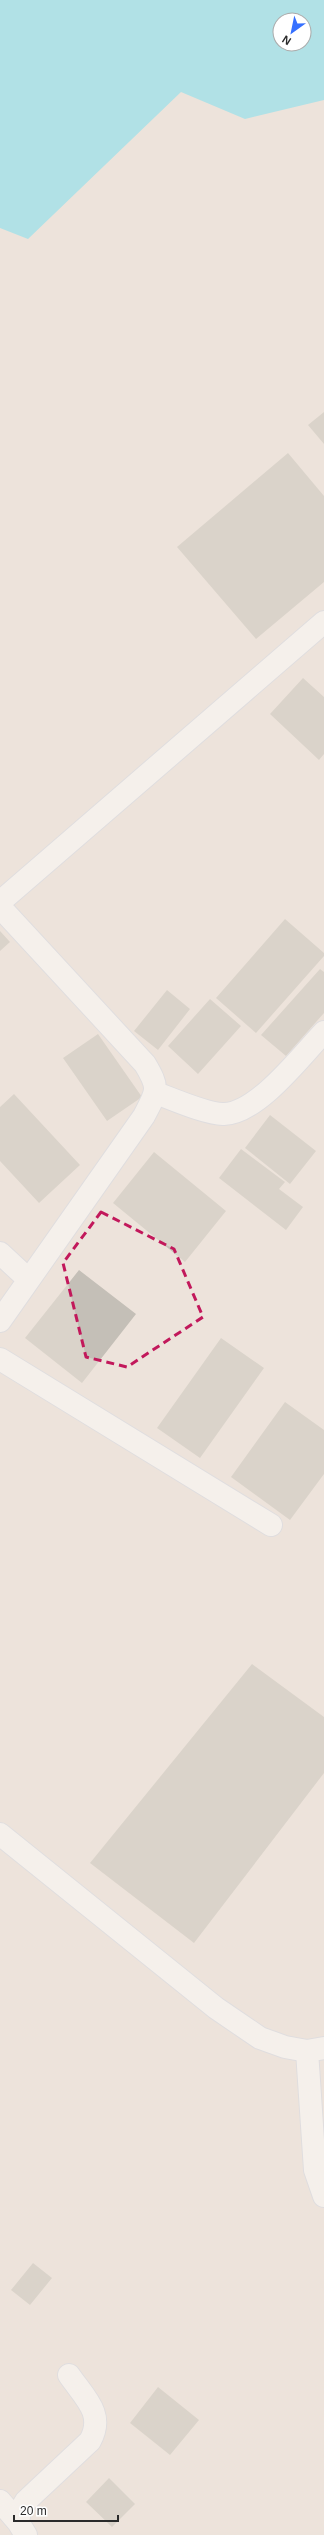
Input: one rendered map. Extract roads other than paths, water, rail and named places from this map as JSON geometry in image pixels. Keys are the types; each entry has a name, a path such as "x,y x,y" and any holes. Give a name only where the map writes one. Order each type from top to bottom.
{"street":[{"path":"0,902 324,622"},
{"path":"0,907 145,1064 154,1079 156,1093 144,1116 28,1279 0,1321"},
{"path":"156,1093 223,1114 245,1108 264,1093 324,1032"},
{"path":"0,1253 28,1279"},
{"path":"0,1359 271,1525"},
{"path":"0,1834 216,2008 260,2038 285,2047 316,2050 315,2170 324,2196"},
{"path":"22,2528 20,2511 26,2500 90,2441 97,2429 96,2415 69,2375"},
{"path":"0,2501 22,2528"}],"water":[{"path":"0,0 324,0 324,100 245,119 181,92 28,239 0,228"}]}
